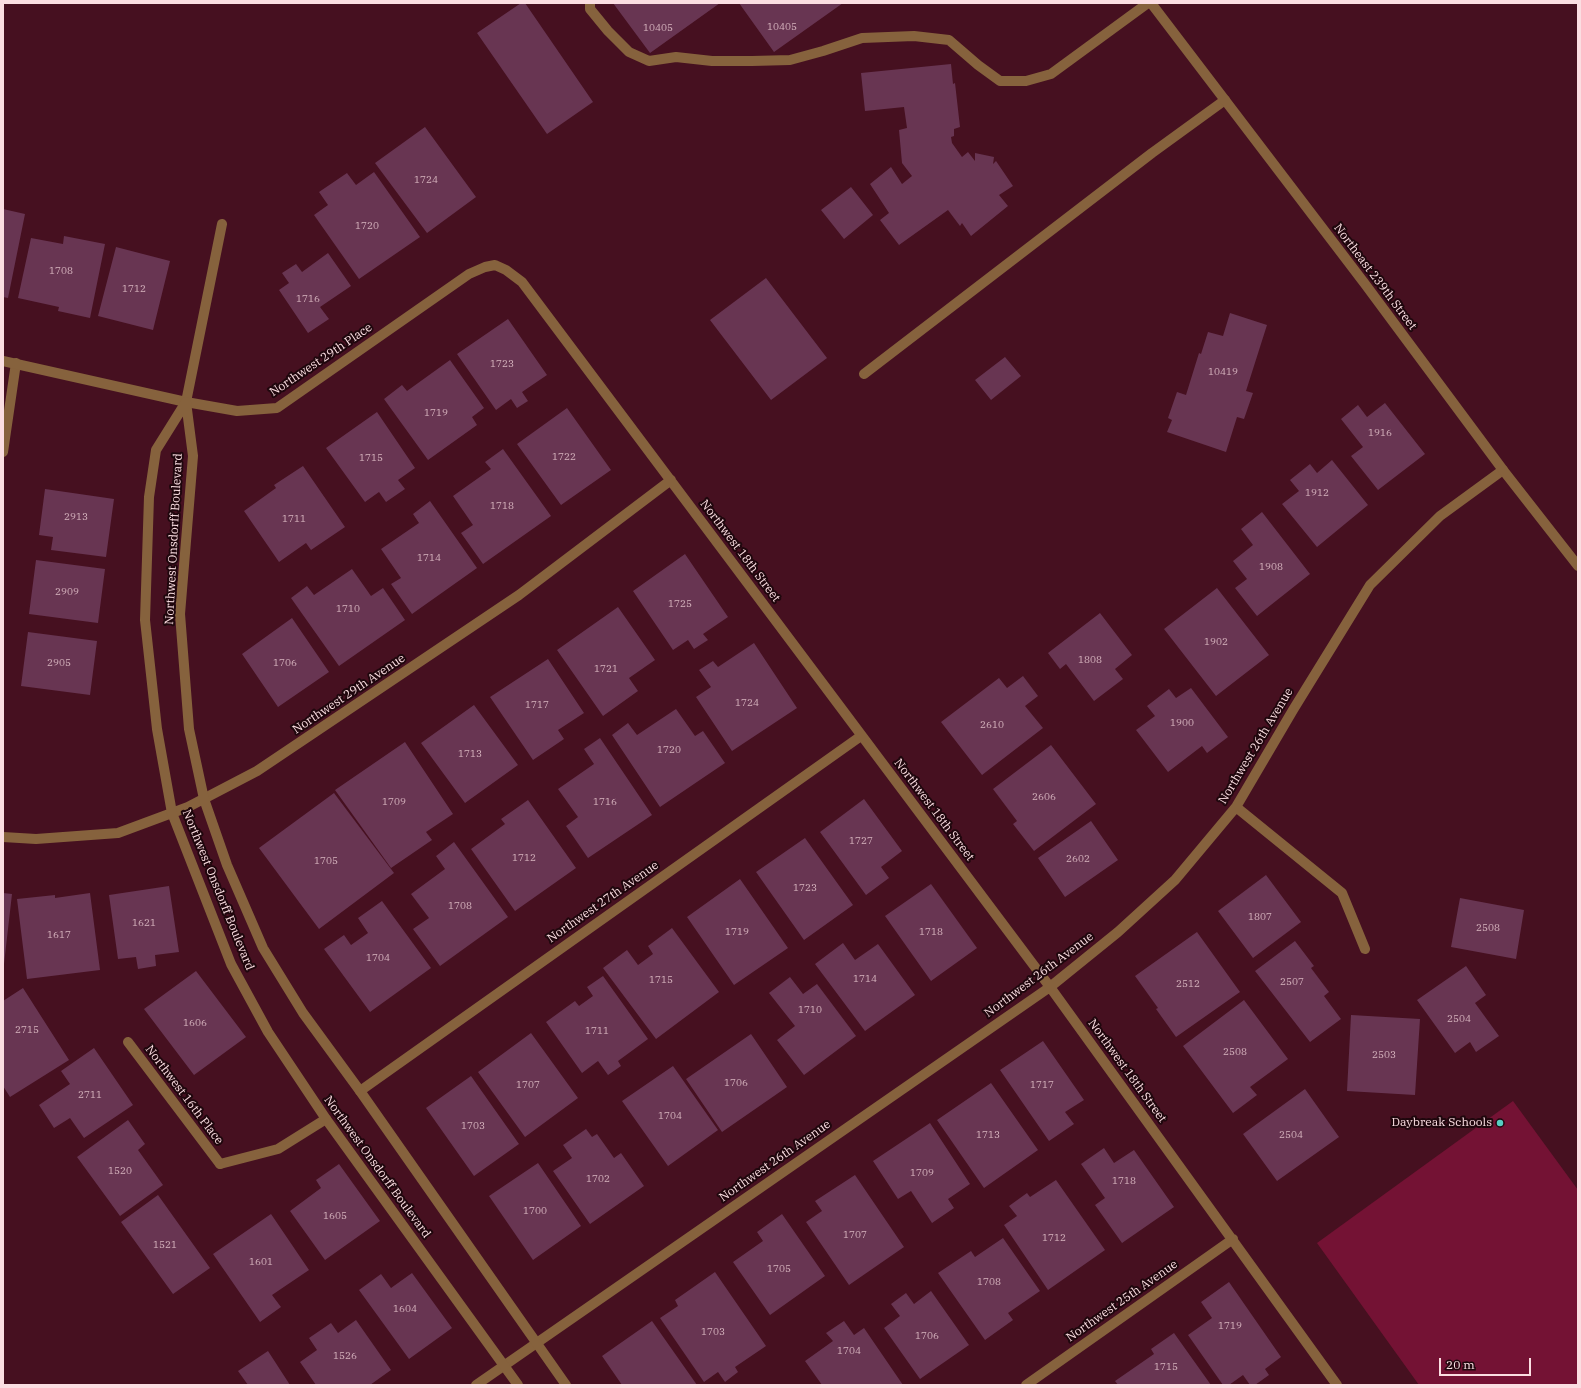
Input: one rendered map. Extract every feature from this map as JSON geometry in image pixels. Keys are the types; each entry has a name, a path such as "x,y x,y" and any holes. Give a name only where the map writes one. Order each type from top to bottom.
{"street":[{"path":"590,3 590,9 608,31 629,52 649,61 676,57 712,61 790,60 862,38 914,36 948,40 1000,81 1026,81 1050,74 1148,3"},
{"name":"Northeast 239th Street","path":"1151,3 1365,284 1503,470 1578,566"},
{"path":"864,374 1152,153 1225,100"},
{"name":"Northwest Onsdorff Boulevard","path":"222,224 186,402 193,456 180,614 189,729 204,799 227,865 263,948 303,1013 360,1091 566,1385"},
{"name":"Northwest 29th Place","path":"3,361 186,402 237,411 277,408 469,274 485,267 495,266"},
{"name":"Northwest 18th Street","path":"495,266 506,270 522,282 671,480 1050,987 1233,1238 1337,1385"},
{"path":"3,452 16,363"},
{"name":"Northwest Onsdorff Boulevard","path":"186,402 156,450 149,497 145,605 145,620 157,729 172,813 231,964 268,1032 326,1119 518,1385"},
{"name":"Northwest 26th Avenue","path":"476,1385 1050,987 1118,932 1175,880 1236,807 1293,710 1370,585 1440,516 1503,470"},
{"name":"Northwest 29th Avenue","path":"3,837 36,839 118,833 188,807 257,771 519,595 671,480"},
{"name":"Northwest 27th Avenue","path":"360,1091 862,736"},
{"path":"1236,807 1342,893 1365,949"},
{"name":"Northwest 16th Place","path":"128,1042 220,1164 278,1149 326,1119"},
{"name":"Northwest 25th Avenue","path":"1026,1385 1233,1238"}],"shaded area":[{"name":"Daybreak Schools","path":"1513,1101 1578,1190 1578,1385 1419,1385 1317,1243"}],"building":[{"path":"521,3 525,3 593,102 547,134 477,33"},
{"path":"613,3 720,3 650,53"},
{"path":"739,3 843,3 774,52"},
{"path":"951,64 953,84 955,83 960,127 954,129 954,136 951,137 952,143 962,157 968,152 975,161 975,153 994,157 993,164 996,161 1013,186 999,195 1008,206 971,236 962,223 960,226 948,210 899,245 880,220 889,213 870,184 891,167 902,184 912,176 902,163 899,130 907,128 904,107 865,111 861,73"},
{"path":"425,127 476,197 427,233 375,163"},
{"path":"374,172 420,237 359,279 314,215 328,205 319,192 347,173 356,185"},
{"path":"851,187 873,215 844,239 821,210"},
{"path":"3,209 25,214 8,298 3,297"},
{"path":"64,236 105,244 90,318 58,311 59,307 18,298 31,238 63,244"},
{"path":"116,247 170,261 153,330 98,316"},
{"path":"328,253 351,286 320,307 329,319 308,333 279,290 289,283 282,273 296,264 302,272"},
{"path":"766,278 827,358 771,400 710,320"},
{"path":"1230,313 1267,325 1246,391 1253,393 1244,419 1237,417 1226,452 1167,432 1172,420 1168,418 1177,392 1186,395 1199,353 1201,354 1208,332 1223,336"},
{"path":"508,319 547,375 522,392 528,401 517,408 511,399 496,410 457,354"},
{"path":"1005,357 1021,376 991,400 975,380"},
{"path":"450,360 484,408 472,417 477,425 428,460 384,399 402,385 407,391"},
{"path":"1385,403 1425,454 1378,490 1351,456 1363,447 1341,419 1358,405 1367,417"},
{"path":"567,408 611,470 561,505 517,444"},
{"path":"377,412 415,468 398,480 405,489 386,502 379,492 365,502 326,448"},
{"path":"503,449 551,516 483,564 461,533 473,525 453,496 491,469 485,462"},
{"path":"1332,460 1368,505 1317,547 1282,504 1299,491 1290,480 1310,464 1317,473"},
{"path":"303,466 345,527 311,550 306,543 279,562 244,511 276,488 274,485"},
{"path":"45,489 114,499 106,557 51,550 53,537 39,535"},
{"path":"430,501 477,568 412,614 391,584 401,578 381,549 419,523 413,514"},
{"path":"1262,512 1310,574 1257,616 1235,588 1247,579 1233,561 1253,545 1241,529"},
{"path":"685,554 728,617 703,634 708,640 694,649 688,640 673,650 633,591"},
{"path":"36,560 105,569 98,623 29,614"},
{"path":"352,569 371,596 383,588 405,620 339,666 291,598 307,586 314,595"},
{"path":"1217,588 1269,655 1216,696 1164,629"},
{"path":"618,607 655,660 629,678 638,691 603,716 557,650"},
{"path":"1100,613 1132,655 1115,669 1123,679 1094,701 1066,664 1060,669 1048,653"},
{"path":"292,618 329,672 278,707 242,654"},
{"path":"28,632 97,641 90,695 21,686"},
{"path":"754,643 797,708 732,751 696,697 711,687 699,670 713,661 718,667"},
{"path":"548,659 584,713 558,730 564,739 533,760 490,697"},
{"path":"1023,676 1038,696 1025,706 1043,728 982,775 941,722 999,678 1007,688"},
{"path":"1191,688 1228,737 1207,753 1202,746 1168,772 1136,730 1155,716 1147,706 1169,689 1176,698"},
{"path":"474,705 518,765 465,803 421,743"},
{"path":"676,709 695,736 703,731 725,763 660,807 612,735 628,723 637,735"},
{"path":"600,738 652,815 588,858 566,826 578,817 558,789 594,764 584,749"},
{"path":"405,742 453,814 426,832 432,840 391,868 335,790"},
{"path":"1051,745 1096,804 1034,851 1013,824 1017,821 993,789"},
{"path":"334,793 394,873 319,929 259,848"},
{"path":"864,799 902,851 881,867 889,878 866,895 820,832"},
{"path":"528,800 576,868 515,911 471,849 505,824 501,819"},
{"path":"1091,821 1118,860 1065,897 1038,858"},
{"path":"805,838 853,905 804,940 756,872"},
{"path":"454,842 508,917 440,966 413,929 429,918 411,894 445,869 436,856"},
{"path":"1266,875 1301,922 1253,958 1218,911"},
{"path":"740,879 788,948 734,985 687,917"},
{"path":"931,884 977,948 931,981 885,916"},
{"path":"169,886 179,952 155,955 156,966 138,969 136,957 118,959 109,895"},
{"path":"3,893 12,894 4,964 3,964"},
{"path":"90,893 100,970 27,979 17,899 55,895 55,898"},
{"path":"1460,898 1524,910 1516,959 1451,947"},
{"path":"382,901 431,968 370,1012 324,949 344,935 351,945 368,933 358,918"},
{"path":"672,928 719,992 656,1039 603,968 627,950 638,965 653,954 648,946"},
{"path":"1197,932 1240,992 1176,1037 1156,1009 1158,1008 1135,976"},
{"path":"1295,941 1314,966 1311,968 1329,992 1324,996 1341,1019 1310,1042 1255,971"},
{"path":"843,943 855,960 878,944 915,995 865,1031 815,964"},
{"path":"1466,966 1486,995 1475,1003 1499,1036 1476,1052 1470,1042 1455,1053 1417,1000"},
{"path":"196,971 246,1037 194,1075 144,1009"},
{"path":"603,976 648,1039 618,1061 621,1066 608,1075 598,1061 582,1073 546,1022 575,1001 579,1006 593,996 587,987"},
{"path":"790,977 803,994 817,984 856,1036 804,1075 777,1040 795,1026 769,993"},
{"path":"23,988 69,1060 10,1097 3,1086 3,1001"},
{"path":"1244,1000 1288,1059 1250,1087 1257,1095 1233,1113 1183,1046"},
{"path":"1351,1015 1420,1019 1415,1095 1347,1091"},
{"path":"531,1033 578,1098 525,1137 478,1072"},
{"path":"751,1034 787,1087 722,1132 686,1079"},
{"path":"1043,1041 1084,1100 1065,1112 1074,1124 1049,1141 1000,1070"},
{"path":"94,1048 133,1105 84,1138 70,1118 54,1128 39,1105 70,1084 61,1071"},
{"path":"673,1066 718,1130 668,1166 622,1101"},
{"path":"471,1076 519,1144 474,1176 426,1108"},
{"path":"991,1083 1038,1150 984,1188 937,1120"},
{"path":"1305,1089 1339,1137 1277,1181 1243,1134"},
{"path":"128,1120 145,1144 138,1150 163,1185 120,1216 77,1157"},
{"path":"930,1123 970,1184 948,1199 954,1208 932,1223 911,1191 898,1199 873,1161"},
{"path":"586,1129 592,1137 597,1134 614,1158 621,1153 644,1186 590,1224 553,1171 572,1158 563,1145"},
{"path":"1104,1148 1114,1163 1134,1150 1174,1207 1122,1243 1095,1205 1105,1198 1081,1164"},
{"path":"538,1163 581,1226 533,1260 489,1196"},
{"path":"339,1164 380,1221 325,1260 290,1211 321,1188 316,1180"},
{"path":"855,1175 904,1247 849,1285 806,1222 822,1211 815,1201"},
{"path":"1056,1180 1105,1250 1048,1290 1004,1225 1017,1216 1009,1206 1027,1193 1030,1197"},
{"path":"158,1195 210,1268 173,1294 121,1222"},
{"path":"271,1214 309,1270 272,1295 281,1307 260,1322 213,1254"},
{"path":"782,1214 825,1276 770,1315 733,1262 763,1241 757,1232"},
{"path":"1003,1238 1040,1291 1008,1313 1013,1320 985,1340 938,1273 971,1251 975,1257"},
{"path":"715,1272 766,1346 735,1367 738,1372 725,1382 718,1372 704,1382 660,1318 678,1306 675,1300"},
{"path":"412,1273 452,1328 409,1359 359,1290 381,1274 391,1288"},
{"path":"1229,1282 1281,1357 1265,1369 1269,1375 1255,1385 1250,1385 1243,1375 1229,1385 1223,1385 1188,1335 1212,1318 1201,1302"},
{"path":"931,1291 969,1345 920,1379 884,1328 900,1316 891,1304 906,1293 914,1304"},
{"path":"356,1320 391,1370 370,1385 316,1385 300,1362 317,1350 309,1338 331,1323 338,1333"},
{"path":"652,1321 697,1385 622,1385 602,1356"},
{"path":"844,1321 854,1335 864,1328 903,1385 822,1385 805,1361 833,1341 826,1333"},
{"path":"1174,1333 1211,1385 1118,1385 1115,1381 1154,1354 1151,1349"},
{"path":"268,1351 290,1385 248,1385 238,1371"}],"place":[{"name":"Daybreak Schools","path":"1500,1123"}]}
